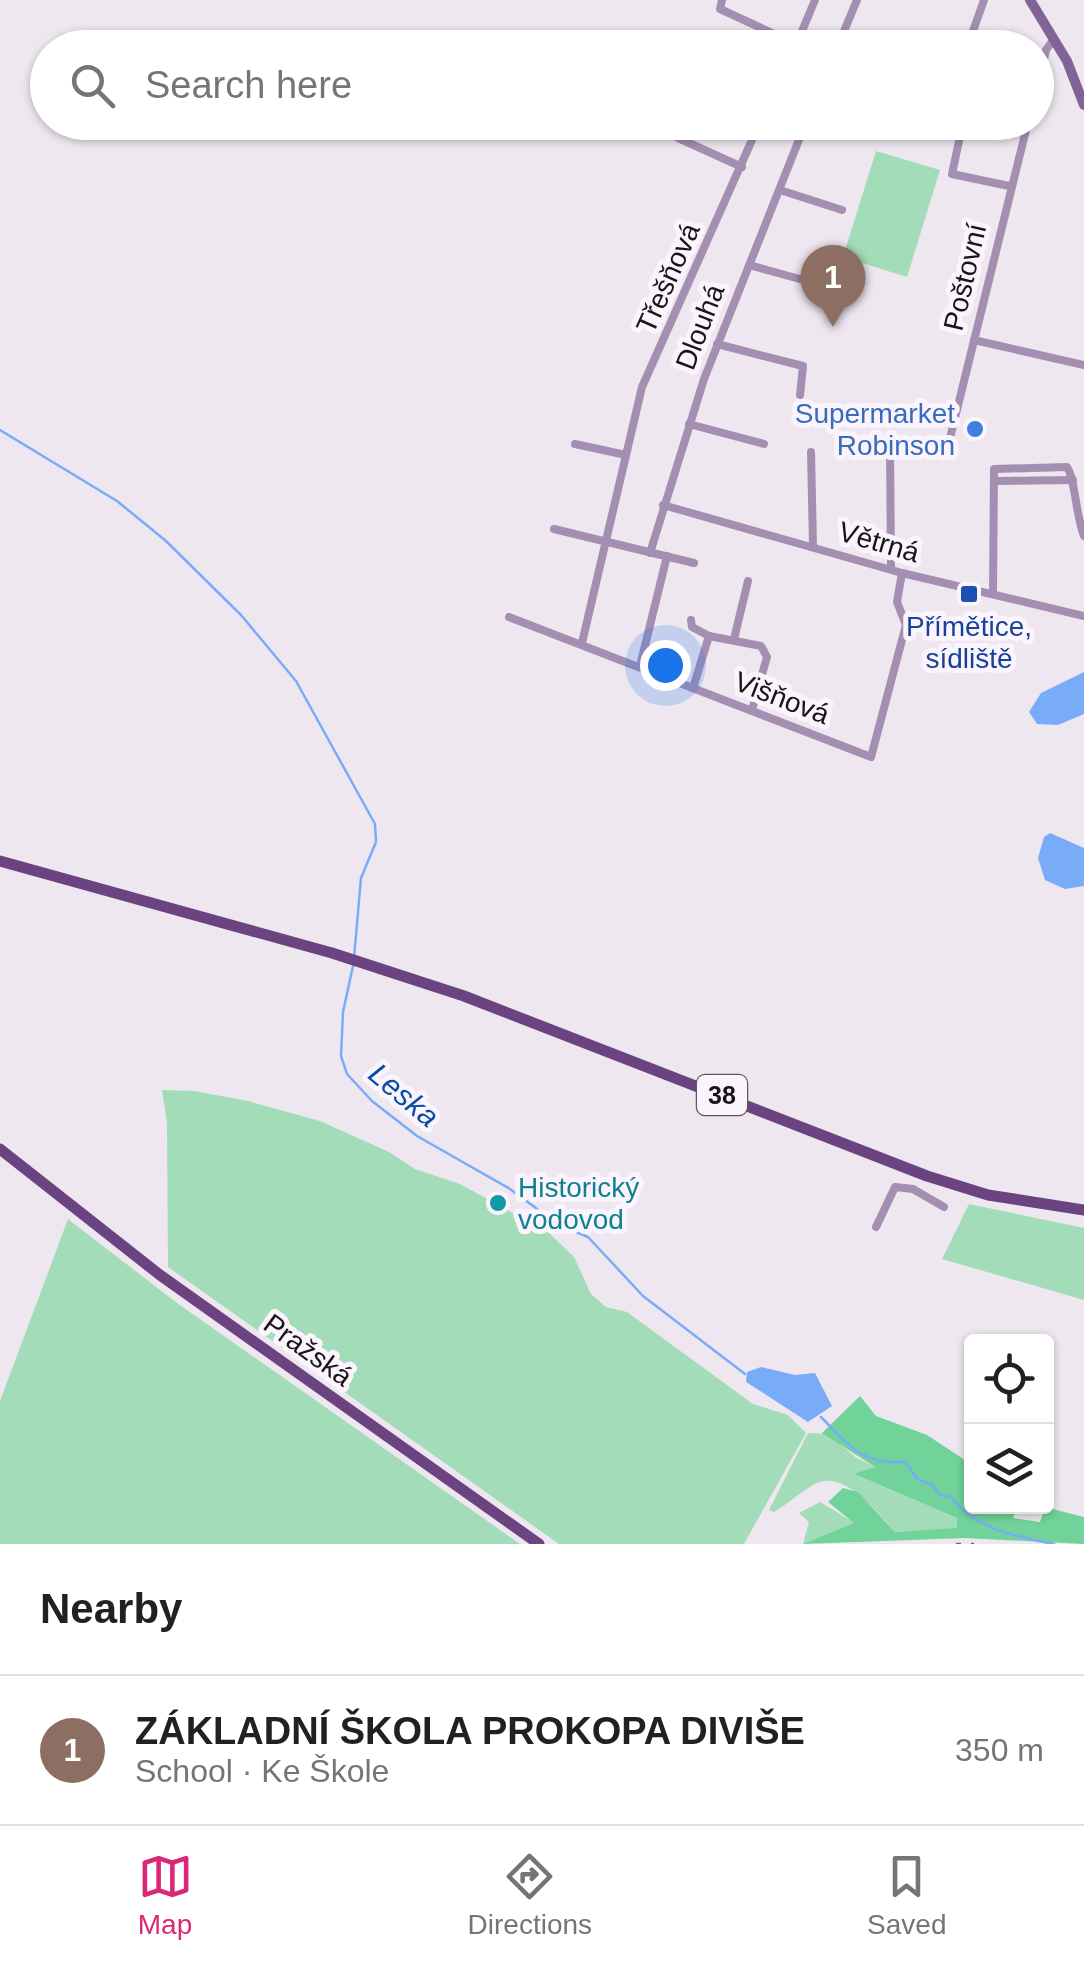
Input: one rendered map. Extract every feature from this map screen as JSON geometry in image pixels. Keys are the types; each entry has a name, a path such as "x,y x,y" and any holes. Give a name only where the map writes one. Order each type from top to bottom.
{"main road":[{"path":"1030,0 1047,30"},
{"path":"1054,42 1084,105"},
{"name":"38","path":"0,861 365,963 565,1033 926,1176 988,1196 1084,1210"},
{"name":"Pražská","path":"0,1149 160,1275 539,1544"}],"street":[{"path":"722,0 720,9 763,30"},
{"path":"803,30 816,0"},
{"path":"845,30 857,0"},
{"path":"973,30 984,0"},
{"path":"682,140 742,167"},
{"name":"Třešňová","path":"582,643 642,387 753,140"},
{"name":"Dlouhá","path":"650,552 717,344 799,140"},
{"path":"959,140 952,174 1009,186"},
{"name":"Poštovní","path":"949,442 1023,140"},
{"path":"780,190 842,210"},
{"path":"748,265 807,281"},
{"path":"974,340 1084,365"},
{"path":"717,344 803,366 800,395"},
{"path":"689,424 764,444"},
{"path":"890,442 892,569"},
{"path":"575,444 626,455"},
{"path":"812,452 813,546"},
{"path":"993,594 994,469 1067,467 1074,512 1084,536"},
{"name":"Větrná","path":"662,506 902,573 1084,616"},
{"path":"554,529 694,563"},
{"path":"640,666 667,556"},
{"name":"Višňová","path":"510,617 872,757 906,625 897,607 902,573"},
{"path":"734,638 748,581"},
{"path":"691,620 694,629 709,636 761,646 766,654 752,710"},
{"path":"693,688 709,636"},
{"path":"876,1226 895,1187 913,1190 944,1207"}],"green space":[{"path":"876,151 940,170 907,277 843,257"},
{"path":"162,1090 194,1091 248,1101 320,1121 389,1152 415,1169 460,1184 549,1233 574,1257 591,1294 606,1307 627,1312 753,1404 788,1415 806,1433 744,1544 559,1544 168,1267 167,1123"},
{"path":"969,1204 1084,1228 1084,1300 942,1259"},
{"path":"68,1219 177,1303 520,1544 0,1544 0,1401"},
{"path":"860,1396 876,1416 927,1435 964,1459 964,1514 1014,1514 1013,1518 1040,1522 1043,1514 1054,1514 1054,1509 1084,1517 1084,1544 965,1538 803,1544 854,1523 828,1502 843,1488 858,1492 895,1532 957,1528 957,1518 854,1474 875,1467 822,1433"},
{"path":"808,1433 828,1434 855,1457 875,1467 856,1475 957,1518 957,1529 895,1532 858,1494 836,1482 813,1485 774,1512 769,1510"},
{"path":"820,1502 855,1523 803,1544 809,1522 799,1513"}],"water":[{"path":"1084,672 1084,714 1058,725 1037,724 1029,712 1041,693"},
{"path":"1050,833 1084,848 1084,886 1065,889 1045,880 1038,858 1044,837"},
{"path":"761,1367 795,1375 815,1373 832,1406 808,1422 746,1382 747,1372"}],"waterway":[{"name":"Leska","path":"0,430 117,501 166,541 241,615 296,681 375,824 376,842 361,878 354,958"},
{"name":"Leska","path":"353,966 343,1012 341,1056 347,1074 372,1101 417,1136 510,1189 559,1225 588,1237 643,1296 745,1374"},
{"name":"Leska","path":"821,1417 857,1451 878,1460 906,1462 917,1479 932,1485 940,1495 951,1497 984,1524 1054,1544"}],"railway":[{"path":"956,1544 974,1544"}],"place":[{"name":"ZÁKLADNÍ ŠKOLA PROKOPA DIVIŠE","path":"833,327"},
{"name":"Supermarket Robinson","path":"975,429"},
{"name":"Přímětice, sídliště","path":"969,594"},
{"name":"Historický vodovod","path":"498,1203"}]}
